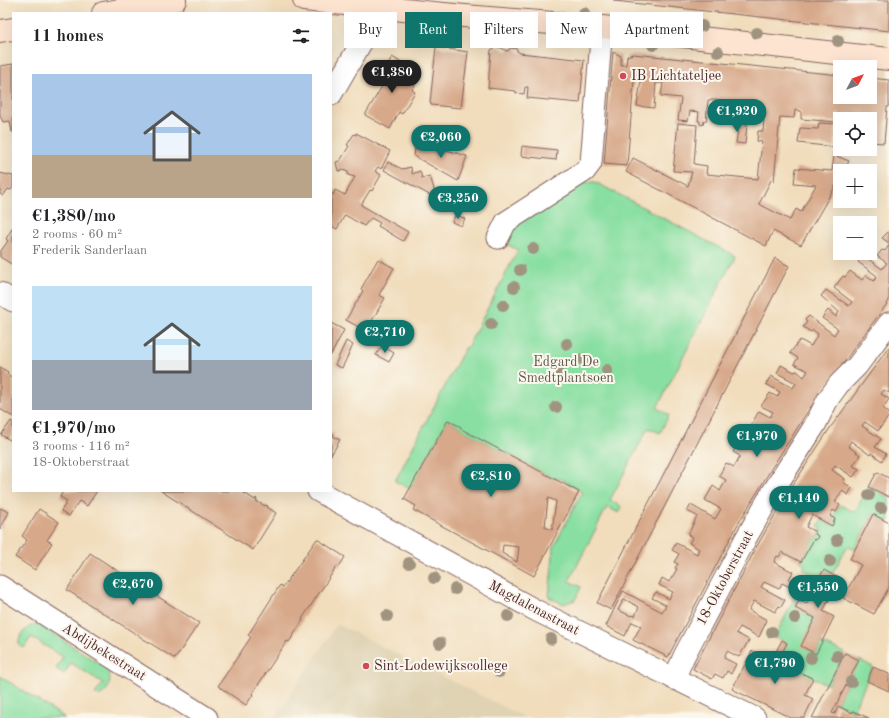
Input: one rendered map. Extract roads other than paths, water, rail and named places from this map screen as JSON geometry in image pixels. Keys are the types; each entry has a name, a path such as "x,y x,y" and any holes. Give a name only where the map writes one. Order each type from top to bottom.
{"main road":[{"path":"111,8 175,0"},
{"path":"304,0 471,17 546,23"},
{"path":"602,27 889,59"},
{"path":"0,31 12,29"}],"street":[{"path":"332,93 382,7"},
{"path":"498,238 506,222 585,171 591,164 600,48"},
{"path":"0,293 12,300"},
{"name":"18-Oktoberstraat","path":"674,679 684,656 746,538 784,473 815,425 828,399 839,384 857,366 889,323"},
{"name":"Magdalenastraat","path":"320,492 537,611 755,718"},
{"name":"Abdijbekestraat","path":"0,586 207,718"}],"place":[{"name":"IB Lichtateljee","path":"623,76"},
{"name":"Sint-Lodewijkscollege","path":"366,666"}],"park label":[{"name":"Edgard De Smedtplantsoen","path":"566,370"}]}
